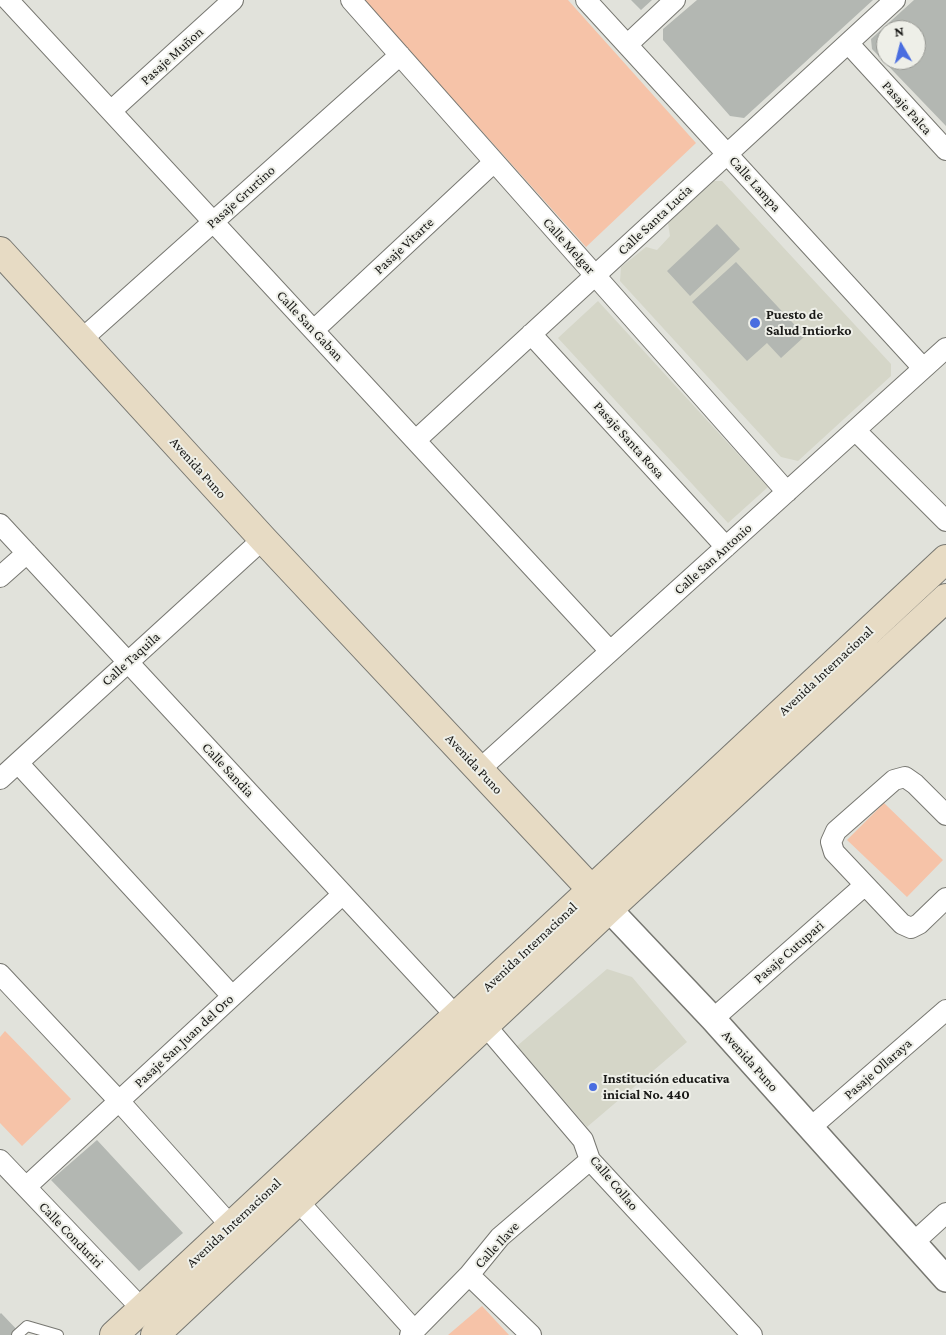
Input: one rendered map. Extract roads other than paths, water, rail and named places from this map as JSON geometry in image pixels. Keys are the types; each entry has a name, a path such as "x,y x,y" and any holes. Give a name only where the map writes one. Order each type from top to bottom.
{"main road":[{"name":"Avenida Puno","path":"0,251 263,539 600,899"},
{"name":"Avenida Internacional","path":"155,1335 485,1025 600,899 946,559"},
{"name":"Avenida Internacional","path":"114,1335 456,1016 600,899 946,598"}],"street":[{"name":"Calle San Gaban","path":"10,0 610,651"},
{"name":"Pasaje Muñon","path":"111,111 233,0"},
{"name":"Calle Melgar","path":"351,0 787,492"},
{"name":"Calle Lampa","path":"586,0 923,368"},
{"path":"627,45 675,0"},
{"name":"Calle Santa Lucia","path":"416,440 895,0"},
{"name":"Pasaje Palca","path":"848,43 946,150"},
{"name":"Pasaje Grurtino","path":"81,340 400,55"},
{"name":"Pasaje Vitarte","path":"314,330 494,162"},
{"name":"Pasaje Santa Rosa","path":"531,334 726,546"},
{"name":"Calle San Antonio","path":"479,770 946,348"},
{"path":"855,430 946,521"},
{"name":"Calle Sandia","path":"0,524 456,1016"},
{"name":"Calle Taquila","path":"0,779 263,539"},
{"path":"0,577 27,553"},
{"path":"18,762 232,996"},
{"path":"945,814 915,784 905,777 894,780 850,819 836,832 832,842 834,852 902,924 911,928 918,924 946,898"},
{"name":"Pasaje Cutupari","path":"713,1019 865,885"},
{"name":"Pasaje San Juan del Oro","path":"26,1187 343,894"},
{"name":"Avenida Puno","path":"600,899 713,1019 946,1279"},
{"path":"0,974 119,1101 231,1226"},
{"name":"Pasaje Ollaraya","path":"810,1128 946,1010"},
{"name":"Calle Collao","path":"485,1025 583,1140 590,1160 752,1335"},
{"name":"Calle Conduriri","path":"0,1160 142,1309"},
{"name":"Calle Ilave","path":"412,1333 469,1275 500,1237 590,1160"},
{"path":"280,1180 412,1333"},
{"path":"914,1243 946,1213"},
{"path":"469,1275 531,1335"}],"lane":[{"path":"17,1335 27,1326 58,1335"}],"place":[{"name":"Puesto de Salud Intiorko","path":"755,323"},
{"name":"Institución educativa inicial No. 440","path":"593,1087"}]}
